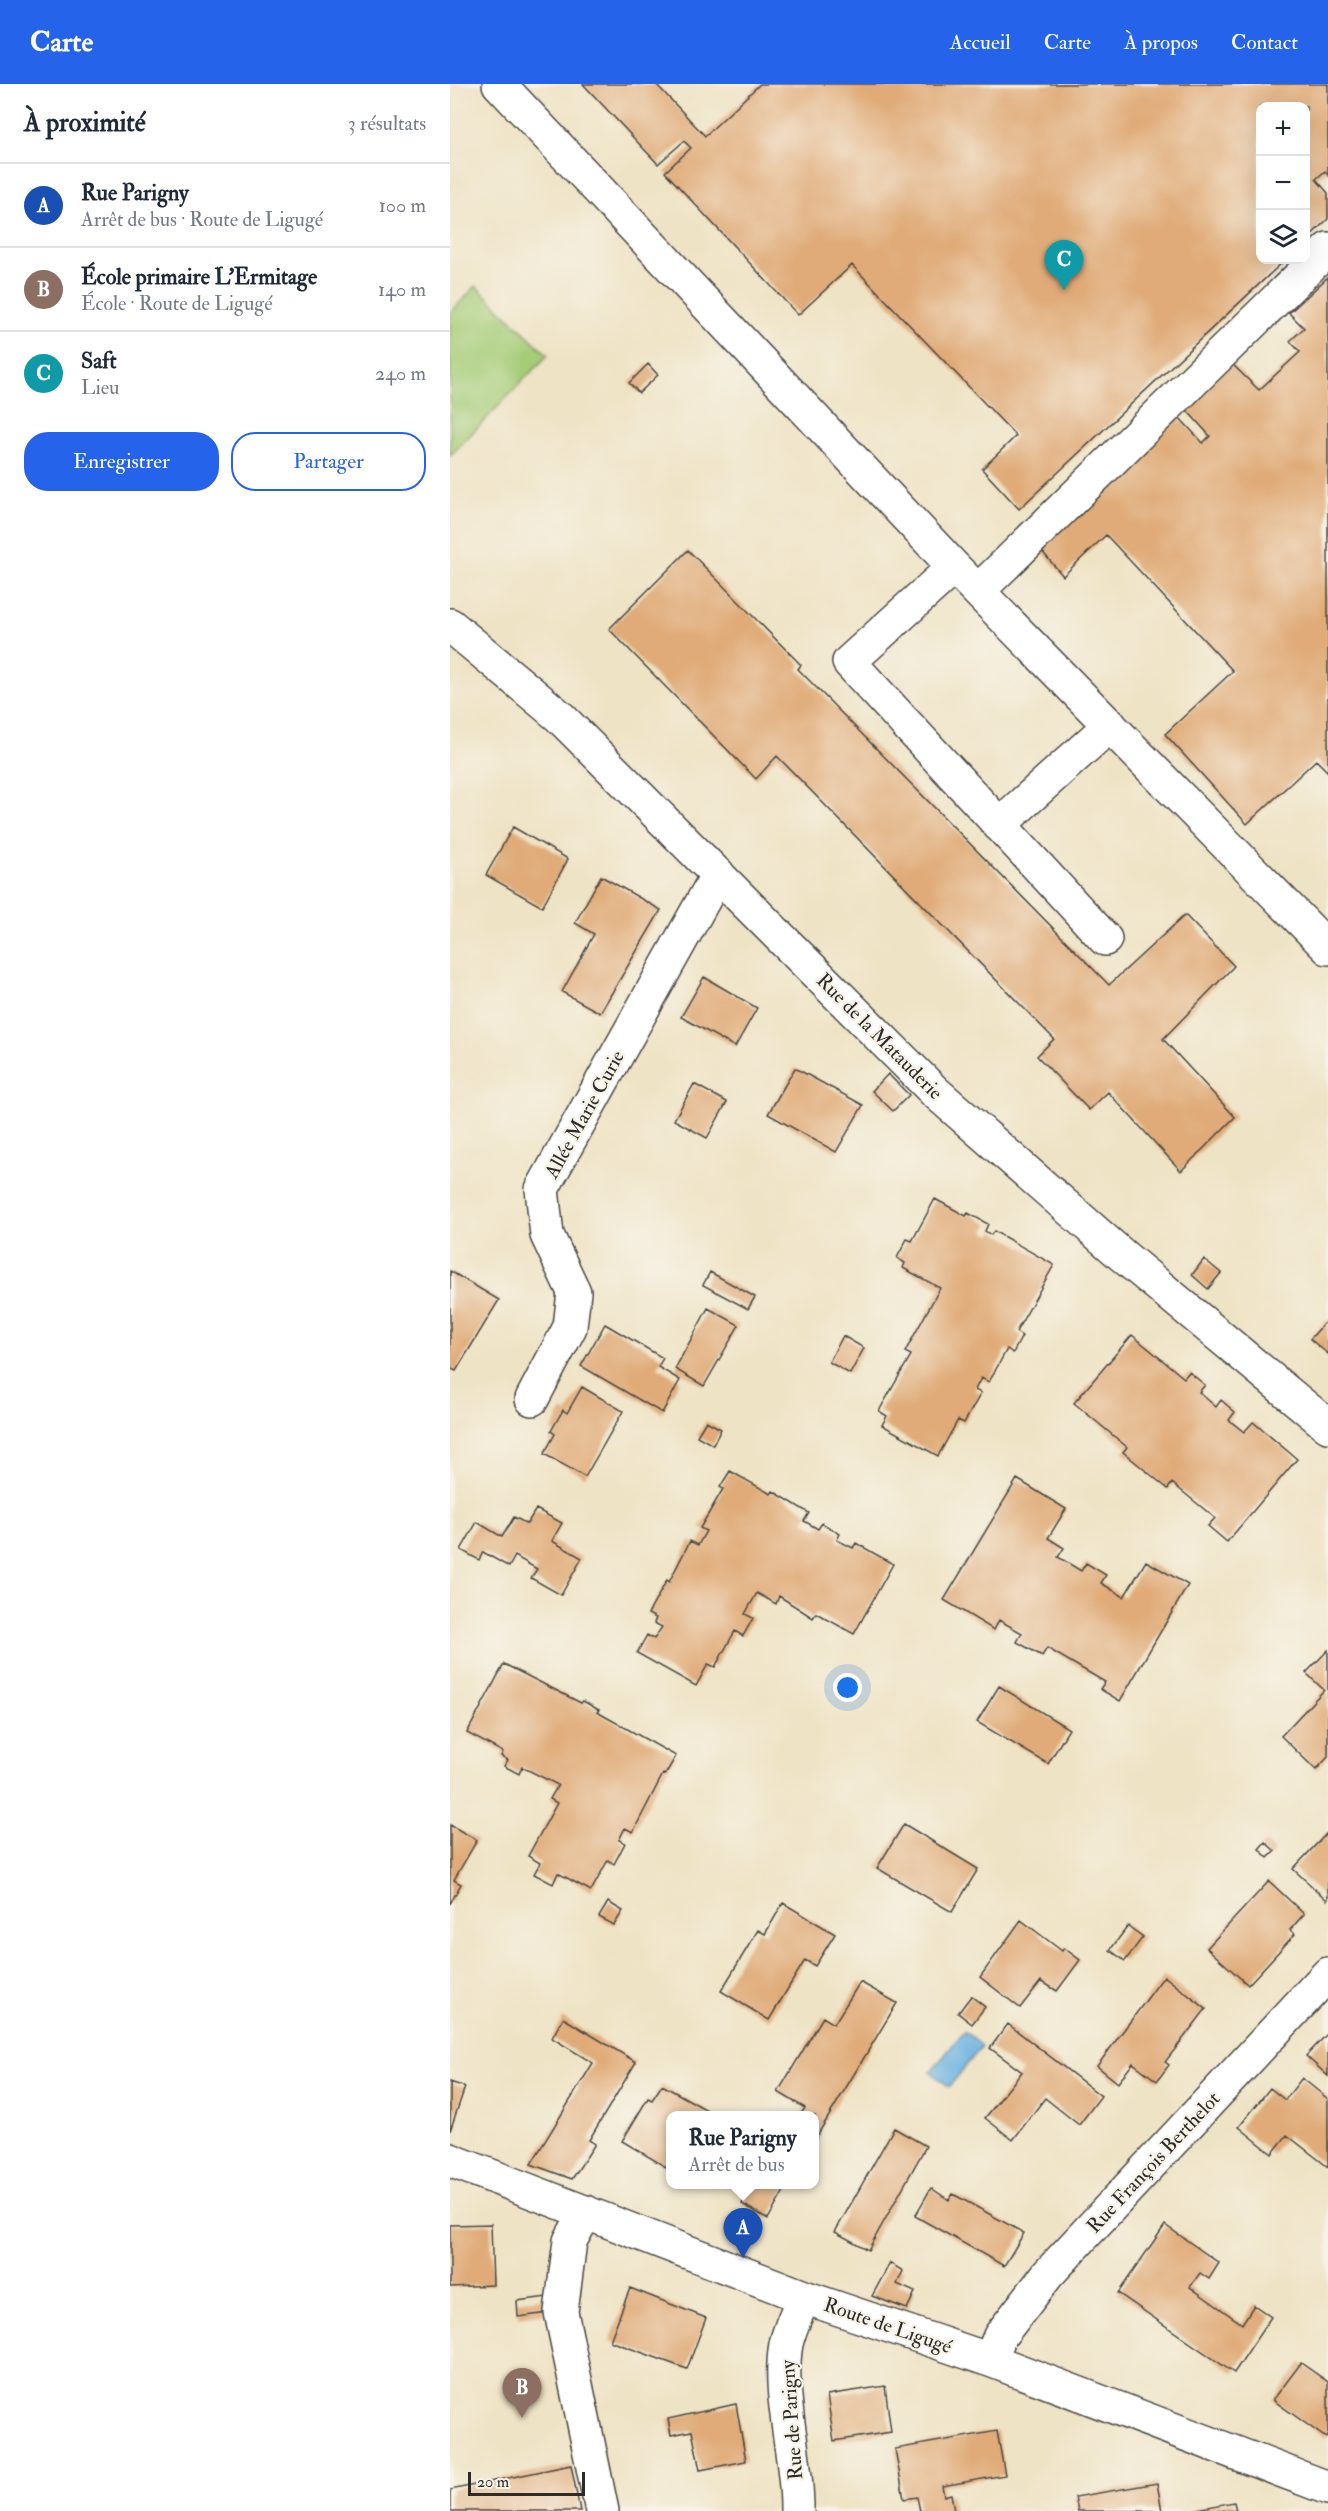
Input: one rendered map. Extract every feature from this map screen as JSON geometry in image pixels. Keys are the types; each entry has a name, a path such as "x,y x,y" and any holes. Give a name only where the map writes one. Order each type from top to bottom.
{"street":[{"path":"499,84 954,567 1328,948"},
{"path":"978,591 1328,249"},
{"path":"954,567 849,662 1105,939"},
{"name":"Rue de la Matauderie","path":"450,625 560,717 934,1091 1123,1256 1328,1426"},
{"path":"999,825 1110,725"},
{"name":"Allée Marie Curie","path":"532,1399 570,1327 574,1292 547,1235 542,1189 718,874"},
{"name":"Rue François Berthelot","path":"990,2360 1000,2336 1048,2274 1328,1974"},
{"name":"Route de Ligugé","path":"450,2160 804,2297 990,2360 1328,2488"},
{"path":"586,2212 570,2241 561,2312 602,2511"},
{"name":"Rue de Parigny","path":"797,2511 786,2396 785,2356 793,2320 804,2297"}],"green space":[{"path":"476,286 548,355 450,456 450,313"}],"water":[{"path":"964,2031 982,2046 949,2087 931,2072"}],"building":[{"path":"583,84 656,84 705,136 760,84 1328,84 1328,175 1325,171 1316,179 1328,193 1328,219 1310,236 1310,102 1256,102 1256,264 1281,264 1019,509 982,469 1016,436 852,265 798,315 665,172 691,148 684,141 658,164"},
{"path":"1328,277 1328,772 1316,760 1247,824 1165,734 1233,671 1106,535 1063,576 1040,549 1176,414 1203,443 1210,436 1184,407 1231,363 1259,390 1300,352 1290,341 1304,328 1289,313"},
{"path":"648,364 658,375 639,393 629,383"},
{"path":"688,550 801,665 798,669 1109,985 1185,915 1234,966 1163,1039 1235,1117 1181,1171 1108,1092 1089,1110 1037,1056 1054,1039 777,756 756,779 609,629"},
{"path":"513,827 568,859 542,907 486,875"},
{"path":"601,876 661,910 600,1013 562,992 594,934 575,923"},
{"path":"704,977 757,1008 735,1047 681,1017"},
{"path":"795,1068 863,1105 836,1152 768,1114"},
{"path":"888,1074 909,1095 893,1111 872,1091"},
{"path":"694,1084 727,1102 707,1138 674,1120"},
{"path":"935,1199 966,1216 968,1213 988,1224 985,1231 991,1235 994,1231 1054,1265 1016,1332 1022,1336 1013,1353 1007,1349 989,1382 981,1378 975,1390 981,1393 964,1423 958,1420 938,1456 882,1425 887,1416 879,1411 911,1355 905,1352 940,1288 903,1268 905,1263 897,1258 907,1239 912,1241"},
{"path":"1204,1259 1221,1273 1208,1289 1192,1275"},
{"path":"450,1271 499,1300 456,1371 450,1368"},
{"path":"710,1272 755,1297 748,1309 703,1285"},
{"path":"708,1308 739,1325 704,1386 675,1369"},
{"path":"1328,1319 1328,1354 1310,1339"},
{"path":"605,1324 663,1358 658,1367 680,1380 662,1413 581,1366"},
{"path":"1132,1335 1184,1378 1189,1372 1205,1385 1199,1392 1216,1407 1221,1400 1235,1412 1229,1420 1244,1432 1253,1422 1297,1459 1227,1542 1208,1526 1215,1518 1172,1483 1168,1489 1123,1452 1127,1447 1074,1403"},
{"path":"843,1336 864,1348 850,1374 829,1362"},
{"path":"582,1387 623,1411 585,1477 544,1454 555,1434 551,1431 563,1410 567,1413"},
{"path":"706,1421 721,1429 713,1445 697,1436"},
{"path":"730,1471 771,1494 773,1491 809,1513 804,1521 818,1529 822,1523 840,1534 837,1540 853,1548 856,1543 893,1564 854,1634 816,1613 813,1618 779,1596 776,1604 757,1593 745,1614 753,1618 743,1636 735,1631 715,1667 708,1664 696,1686 637,1653 647,1635 654,1639 662,1627 654,1623 656,1618 648,1614 667,1580 669,1582 690,1541 698,1545 706,1531 700,1528 723,1489 720,1487"},
{"path":"1017,1479 1066,1509 1048,1538 1064,1548 1058,1557 1081,1571 1086,1563 1106,1575 1101,1583 1124,1597 1146,1561 1188,1585 1120,1701 1100,1689 1105,1682 1047,1648 1042,1656 1017,1642 1022,1633 999,1620 994,1630 944,1600"},
{"path":"536,1509 562,1523 552,1541 582,1558 561,1595 531,1578 537,1569 515,1556 509,1567 483,1552 479,1560 461,1550 477,1522 502,1537 514,1517 527,1524"},
{"path":"1328,1650 1328,1757 1316,1770 1281,1736 1324,1690 1306,1673"},
{"path":"504,1664 581,1703 583,1701 599,1710 597,1712 676,1756 665,1775 663,1774 633,1832 625,1828 619,1840 625,1843 614,1864 608,1860 591,1891 558,1873 553,1884 534,1874 540,1863 528,1856 557,1803 550,1799 558,1785 522,1767 519,1774 504,1766 508,1760 501,1756 503,1752 467,1733"},
{"path":"999,1686 1069,1729 1048,1764 977,1722"},
{"path":"904,1824 978,1869 952,1912 877,1868"},
{"path":"450,1825 477,1840 454,1880 461,1884 450,1904"},
{"path":"1328,1832 1328,1899 1327,1900 1293,1869"},
{"path":"1265,1842 1275,1851 1268,1858 1259,1849"},
{"path":"1269,1881 1304,1914 1290,1930 1295,1934 1248,1985 1207,1948"},
{"path":"608,1902 623,1911 614,1925 599,1917"},
{"path":"783,1903 835,1934 815,1966 805,1960 769,2020 721,1991 758,1930 765,1934"},
{"path":"1021,1920 1062,1951 1064,1948 1080,1960 1057,1991 1041,1981 1020,2008 980,1977"},
{"path":"1128,1926 1143,1937 1125,1961 1110,1950"},
{"path":"1164,1976 1206,2009 1165,2062 1169,2065 1157,2081 1133,2063 1118,2083 1097,2066"},
{"path":"860,1982 897,2003 819,2132 819,2111 803,2111 805,2108 778,2092 823,2017 834,2024"},
{"path":"971,1996 985,2007 972,2024 958,2013"},
{"path":"563,2018 636,2062 589,2140 595,2144 572,2179 531,2164 593,2063 552,2038"},
{"path":"1008,2024 1101,2096 1079,2125 1045,2098 1013,2140 985,2118 1022,2072 990,2048"},
{"path":"1328,2033 1328,2076 1306,2056"},
{"path":"1302,2078 1328,2099 1328,2167 1287,2135 1272,2154 1239,2127 1270,2088 1285,2100"},
{"path":"450,2082 465,2087 450,2131"},
{"path":"662,2085 707,2110 666,2111 666,2167 622,2141 648,2098 652,2100"},
{"path":"894,2128 926,2146 868,2250 835,2232"},
{"path":"931,2188 949,2200 953,2194 1024,2233 1004,2266 915,2216"},
{"path":"750,2189 785,2189 768,2219 742,2204"},
{"path":"491,2224 493,2285 450,2287 450,2225"},
{"path":"1165,2225 1219,2263 1209,2279 1200,2273 1190,2287 1242,2324 1254,2305 1271,2317 1234,2373 1118,2293"},
{"path":"890,2263 903,2271 897,2284 915,2292 907,2309 872,2296"},
{"path":"630,2288 706,2318 687,2369 610,2341"},
{"path":"547,2297 549,2313 518,2317 517,2301"},
{"path":"1301,2363 1328,2382 1328,2434 1326,2438 1273,2400"},
{"path":"885,2386 891,2432 834,2441 827,2395"},
{"path":"736,2404 746,2461 700,2470 692,2431 671,2435 668,2419"},
{"path":"997,2431 1005,2475 942,2486 944,2496 951,2494 954,2511 920,2511 917,2497 904,2499 895,2449"},
{"path":"571,2465 580,2511 450,2511 450,2490"},
{"path":"1157,2483 1162,2511 1078,2511 1075,2497"},
{"path":"1234,2502 1236,2511 1192,2511 1192,2510"}],"place":[{"name":"Saft","path":"1064,290"},
{"name":"Rue Parigny","path":"743,2258"},
{"name":"École primaire L'Ermitage","path":"522,2418"}]}
